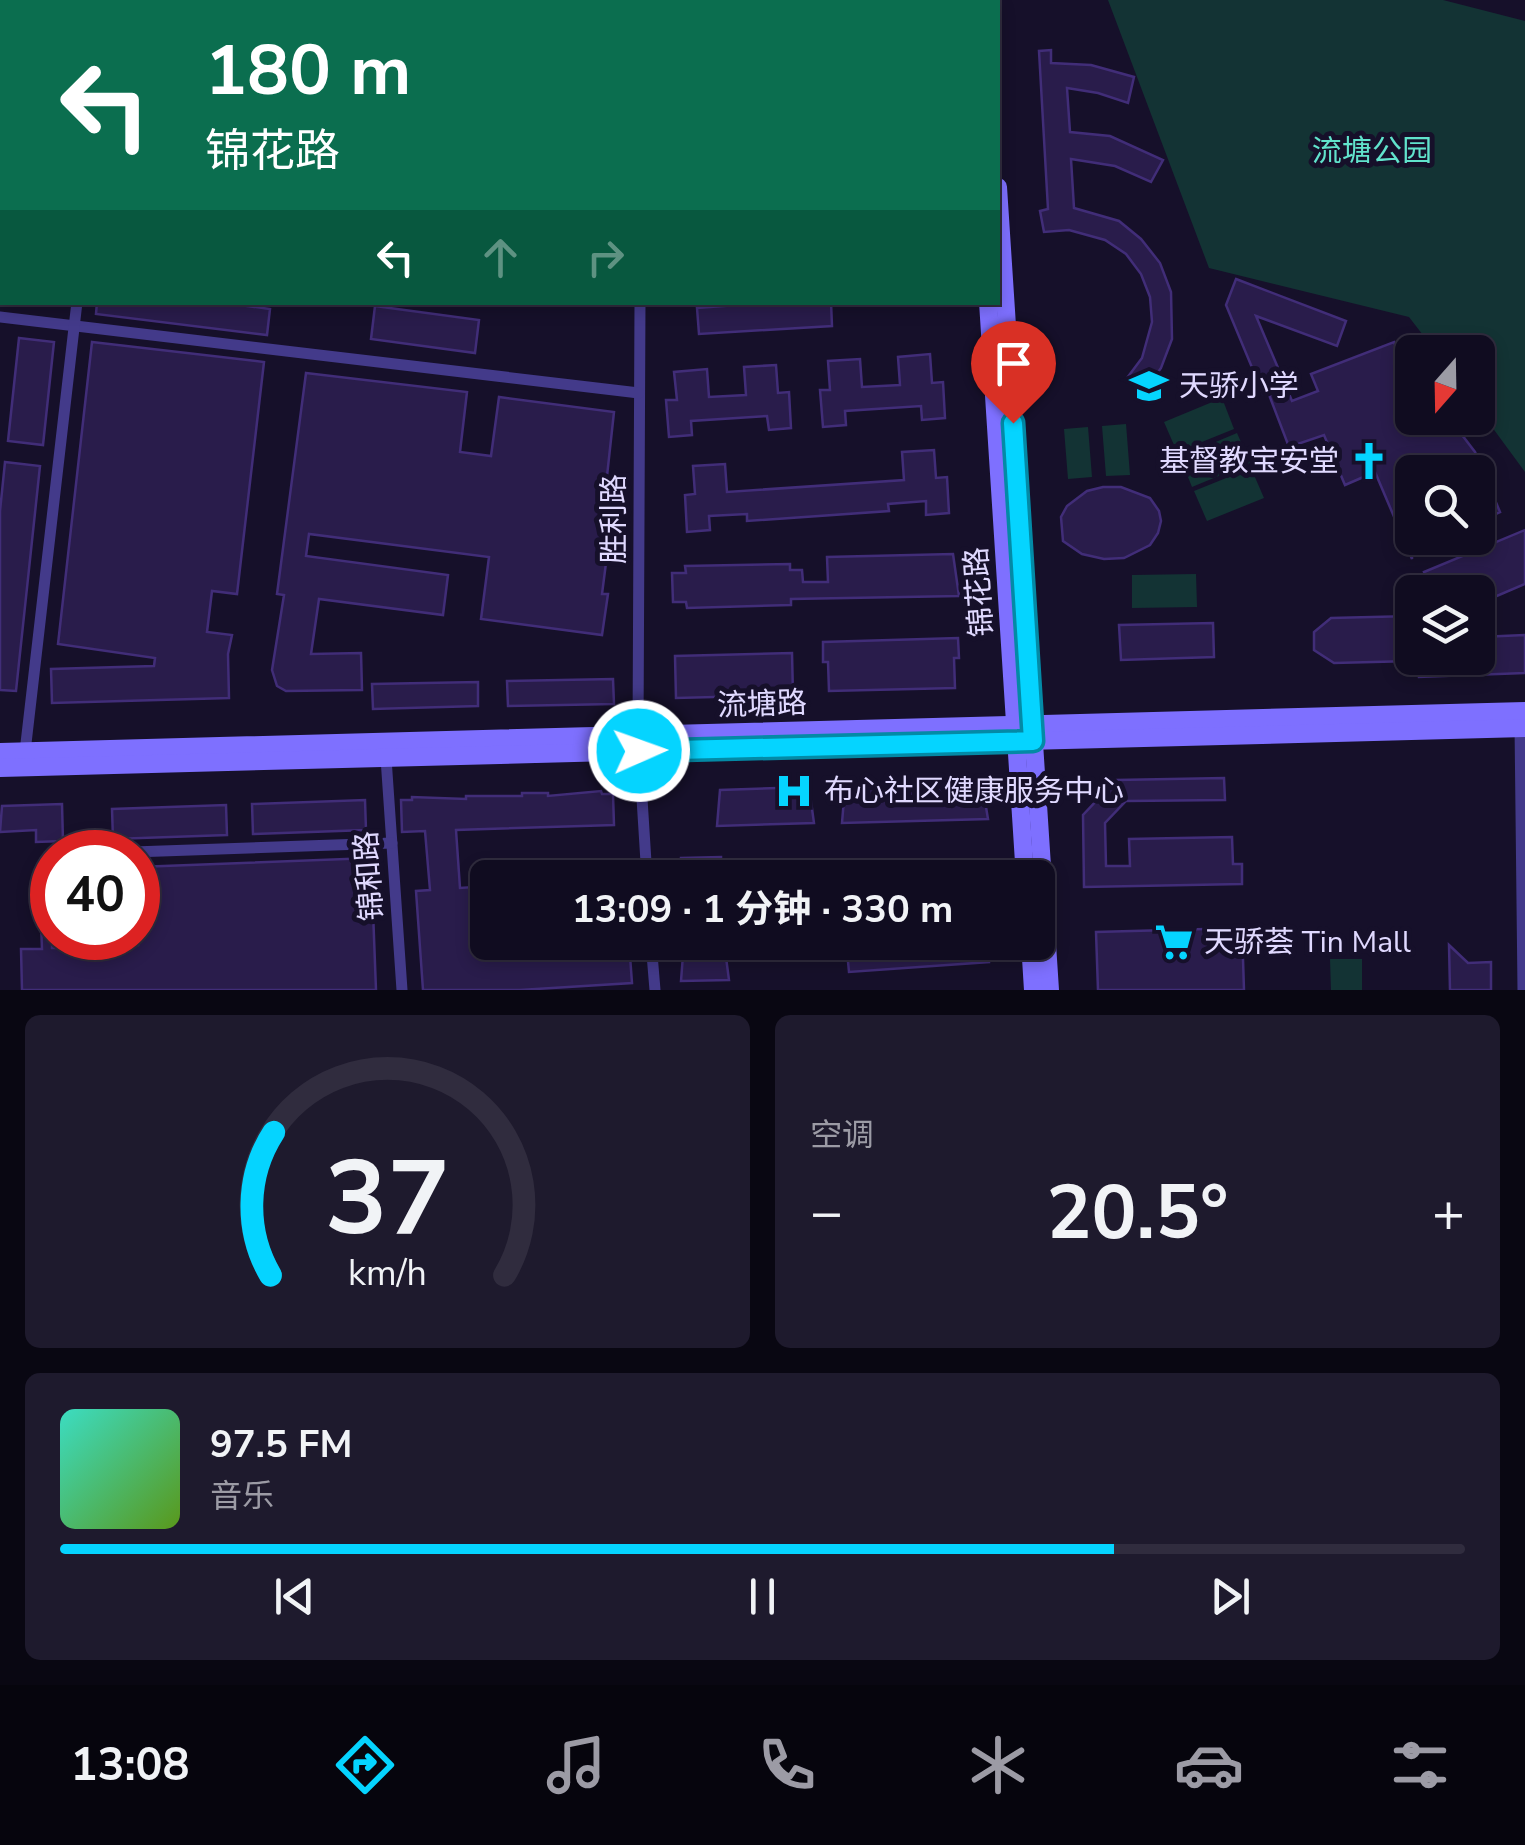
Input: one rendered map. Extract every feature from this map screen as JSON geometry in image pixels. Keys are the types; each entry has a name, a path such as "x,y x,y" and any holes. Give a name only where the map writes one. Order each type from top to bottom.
{"street":[{"name":"锦花路","path":"1000,229 1024,733 1025,860"},
{"path":"26,752 77,305"},
{"name":"胜利路","path":"640,305 639,743 647,860"},
{"name":"锦花路","path":"988,305 1050,990"},
{"path":"0,317 639,392"},
{"name":"流塘路","path":"0,752 639,743 1522,720"},
{"path":"1522,720 1523,990"},
{"name":"流塘路","path":"0,768 386,758 639,743"},
{"name":"锦和路","path":"386,758 402,990"},
{"path":"160,851 392,843"},
{"path":"653,960 654,990"},
{"path":"1031,960 1033,990"}],"green space":[{"name":"流塘公园","path":"1108,0 1443,0 1525,21 1525,472 1495,431 1495,335 1423,335 1409,317 1209,268"},
{"path":"1222,398 1234,429 1177,452 1164,422"},
{"path":"1126,424 1130,475 1106,476 1102,426"},
{"path":"1088,427 1092,477 1068,479 1064,429"},
{"path":"1237,433 1250,463 1192,487 1180,457"},
{"path":"1251,468 1264,498 1207,521 1194,491"},
{"path":"1196,574 1197,607 1132,608 1132,575"},
{"path":"1330,959 1362,959 1362,990 1331,990"}],"building":[{"path":"1051,50 1051,63 1091,65 1134,77 1128,103 1067,88 1070,132 1110,136 1163,160 1151,182 1115,166 1071,159 1074,208 1119,221 1141,239 1160,263 1171,292 1172,339 1161,368 1144,392 1127,378 1142,358 1152,322 1150,297 1141,274 1126,254 1105,240 1069,230 1044,232 1040,211 1048,209 1039,51"},
{"path":"1236,279 1346,321 1337,346 1256,316 1292,401 1318,391 1311,374 1394,342 1395,435 1462,435 1476,455 1395,455 1395,519 1375,472 1345,485 1324,435 1289,447 1268,392 1263,394 1226,305"},
{"path":"97,305 240,305 270,309 267,335 96,314"},
{"path":"831,305 832,326 699,334 697,308"},
{"path":"375,306 479,320 475,353 371,339"},
{"path":"19,338 54,342 43,445 8,441"},
{"path":"92,342 264,362 237,594 212,591 207,632 232,635 228,654 229,698 52,703 51,669 154,666 155,658 58,644"},
{"path":"930,354 932,383 943,382 945,418 922,420 921,406 845,411 846,425 823,427 820,390 830,390 828,361 860,359 862,387 900,385 898,357"},
{"path":"776,365 778,393 789,392 791,428 769,430 767,416 691,421 692,435 669,437 666,400 677,400 674,372 707,369 709,397 746,395 744,367"},
{"path":"306,373 467,392 460,452 491,456 499,397 614,412 601,531 610,532 602,594 608,594 602,635 481,619 489,557 309,534 306,556 448,575 443,615 319,599 311,654 361,653 362,690 286,691 277,686 272,670 284,595 277,594"},
{"path":"934,450 936,478 947,477 949,513 926,515 926,501 888,504 889,511 747,521 747,514 709,516 710,530 687,532 685,495 695,494 693,466 725,464 727,492 904,480 902,452"},
{"path":"5,462 40,466 16,691 0,690 0,511"},
{"path":"1121,487 1150,498 1161,521 1150,545 1124,558 1104,559 1082,554 1063,541 1061,517 1067,506 1087,491"},
{"path":"1525,530 1525,584 1495,597 1495,575 1425,575 1424,572 1465,555 1495,555 1495,542"},
{"path":"953,554 959,596 791,599 791,605 687,608 686,602 673,602 672,573 686,573 685,566 790,564 790,570 802,570 803,582 828,582 827,557"},
{"path":"1395,616 1395,661 1334,663 1314,650 1314,632 1331,618"},
{"path":"1213,623 1214,657 1121,660 1119,625"},
{"path":"1525,635 1525,673 1495,674 1495,636"},
{"path":"958,638 955,688 829,691 823,642"},
{"path":"792,653 793,695 676,698 675,656"},
{"path":"613,679 614,704 508,706 507,681"},
{"path":"478,682 478,706 373,709 372,684"},
{"path":"1224,778 1225,800 1126,801 1105,823 1106,866 1130,866 1129,839 1232,837 1233,864 1242,864 1242,884 1084,887 1083,815 1116,780"},
{"path":"982,783 988,819 842,823 845,787"},
{"path":"809,787 814,823 717,826 720,790"},
{"path":"601,791 613,794 614,825 456,830 460,888 470,887 470,960 630,960 632,983 520,990 423,990 416,891 430,890 425,831 402,832 401,800 522,793 548,796"},
{"path":"365,800 366,830 253,834 252,804"},
{"path":"62,804 63,830 0,832 2,806"},
{"path":"226,805 227,835 160,837 160,830 113,830 112,809"},
{"path":"721,857 721,860 681,860"},
{"path":"371,858 376,990 22,990 21,949 30,949 30,960 160,960 160,866"},
{"path":"1242,928 1244,990 1098,990 1096,932"},
{"path":"1449,945 1468,963 1491,962 1491,990 1450,990"},
{"path":"683,960 726,960 729,980 681,981"},
{"path":"848,960 989,960 989,962 849,972"}],"place":[{"name":"天骄小学","path":"1149,386"},
{"name":"基督教宝安堂","path":"1369,461"},
{"name":"布心社区健康服务中心","path":"794,791"},
{"name":"天骄荟 Tin Mall","path":"1174,942"}],"route":[{"path":"639,751 1033,741 1013,423"}]}
